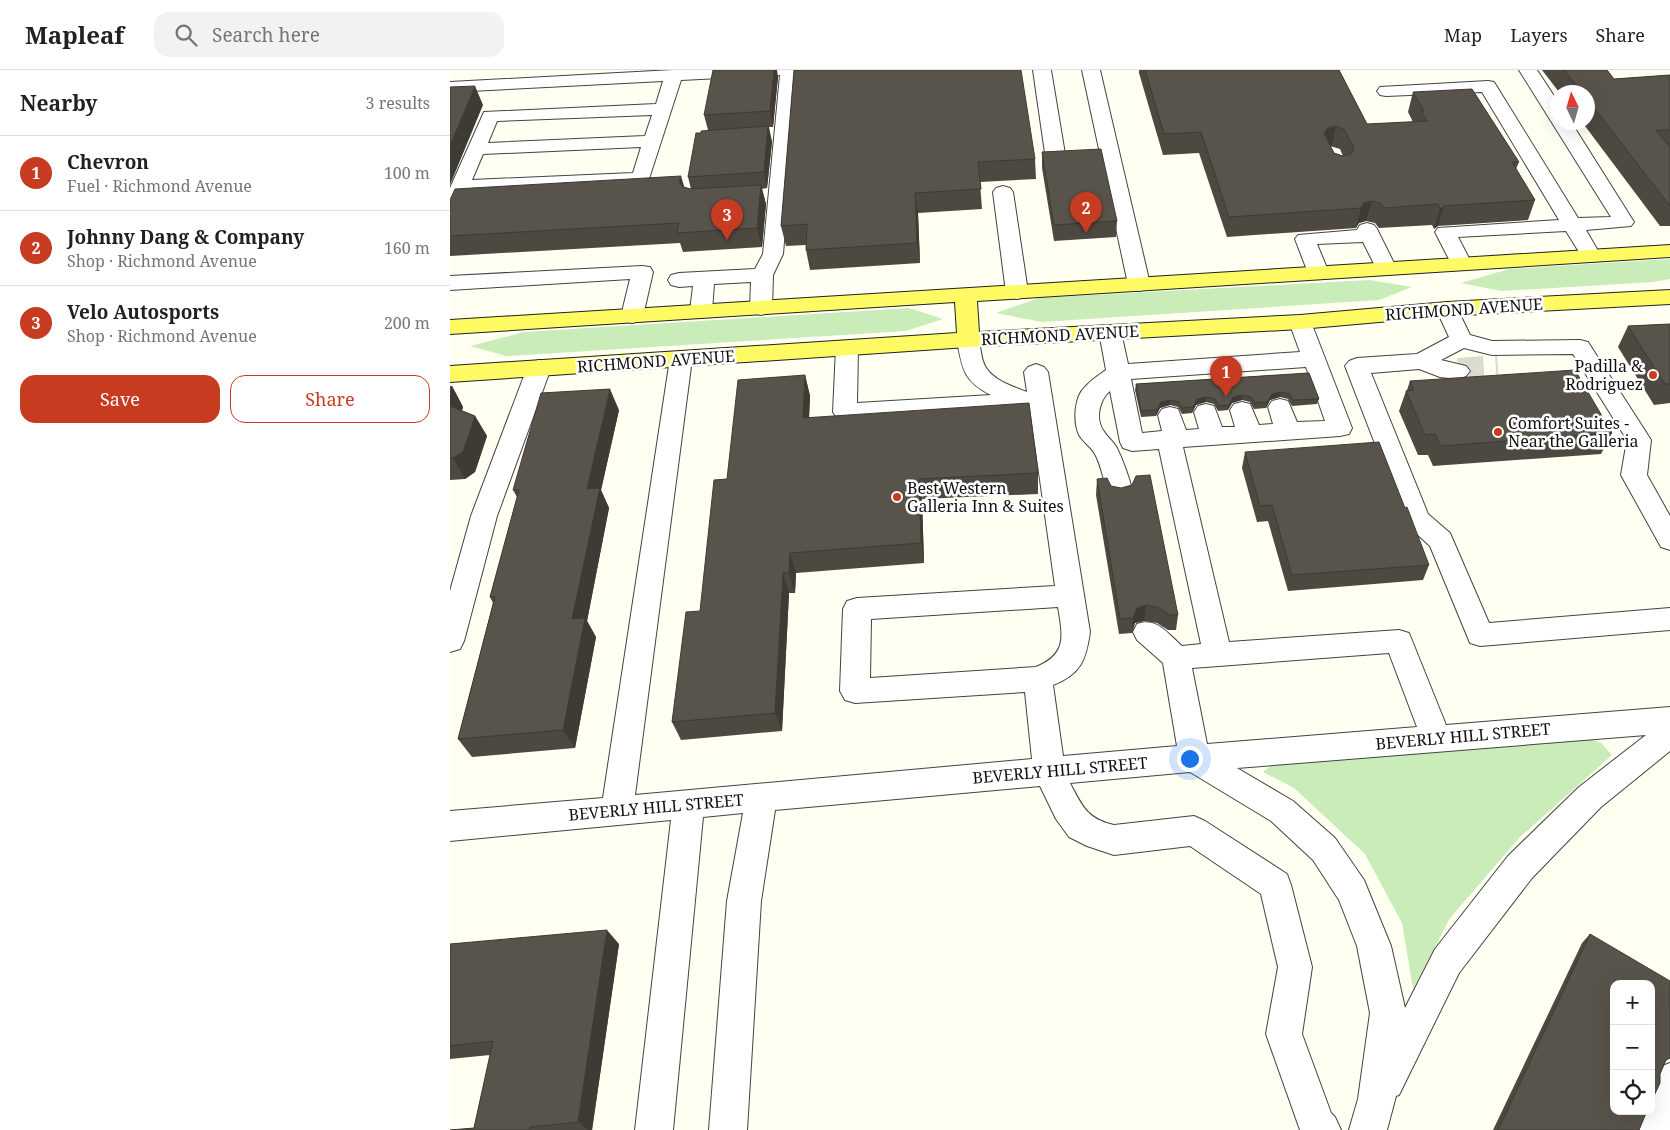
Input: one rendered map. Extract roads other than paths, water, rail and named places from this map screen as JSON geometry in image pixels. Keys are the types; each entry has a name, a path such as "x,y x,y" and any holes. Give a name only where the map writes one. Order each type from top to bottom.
{"main road":[{"name":"RICHMOND AVENUE","path":"1436,288 1461,264 1670,251"},
{"name":"RICHMOND AVENUE","path":"450,327 1386,269 1436,288"},
{"name":"RICHMOND AVENUE","path":"450,374 968,340 1300,322 1436,288 1670,297"},
{"path":"966,295 968,340"}],"street":[{"path":"450,87 664,74 779,70"},
{"path":"761,308 762,275 772,254 769,195 775,135 790,70"},
{"path":"1042,70 1056,160 1110,157"},
{"path":"1091,70 1139,284"},
{"path":"460,187 641,178 663,108 664,74"},
{"path":"1386,91 1512,85 1532,77 1550,105"},
{"path":"1488,86 1591,256"},
{"path":"450,216 490,116 663,108"},
{"path":"1461,264 1444,232 1624,222 1566,130"},
{"path":"476,149 653,141"},
{"path":"1003,192 1017,292"},
{"path":"1318,273 1305,239 1368,232 1386,269"},
{"path":"450,283 642,272 632,316"},
{"path":"679,280 762,275"},
{"path":"701,311 704,279"},
{"path":"1436,288 1460,340"},
{"path":"1110,332 1132,442 1172,431 1213,437 1340,428 1300,322"},
{"path":"968,340 972,364 980,376 990,385 1033,400"},
{"path":"1670,540 1634,475 1638,440 1580,347 1492,348 1460,340 1422,361 1357,366 1417,519 1441,540 1480,635 1670,619"},
{"path":"1498,368 1510,365 1524,347"},
{"path":"847,348 845,412 1033,400"},
{"path":"617,810 681,359"},
{"path":"1120,493 1115,470 1103,445 1090,432 1087,415 1092,393 1118,372 1162,378 1268,372 1314,359"},
{"path":"1422,361 1440,369 1458,370"},
{"path":"450,641 484,516 539,368"},
{"path":"1036,372 1033,400 1070,596 1076,632 1073,655 1063,669 1038,679 855,691 856,609 1070,596"},
{"path":"1280,407 1288,432"},
{"path":"1242,410 1250,434"},
{"path":"1206,412 1213,437"},
{"path":"1172,431 1218,655"},
{"path":"1147,632 1176,658 1194,758 1282,811 1324,849 1352,891 1374,946 1388,1013 1372,1115"},
{"path":"1176,658 1399,640 1436,738"},
{"path":"1038,679 1049,771 1068,809 1080,827 1098,836 1114,840 1194,831 1275,885 1295,967 1284,1034 1317,1125 1322,1130"},
{"name":"BEVERLY HILL STREET","path":"450,826 1194,758 1670,720"},
{"path":"1372,1115 1447,962 1520,867 1590,797 1670,733"},
{"path":"728,1130 744,901 762,797"},
{"path":"654,1130 689,804"},
{"path":"1653,1130 1670,1081"}],"tunnel":[{"path":"1458,371 1498,368"}],"place":[{"name":"Johnny Dang & Company","path":"1086,233"},
{"name":"Velo Autosports","path":"727,240"},
{"name":"Padilla & Rodriguez","path":"1653,375"},
{"name":"Chevron","path":"1226,397"},
{"name":"Comfort Suites - Near the Galleria","path":"1498,432"},
{"name":"Best Western Galleria Inn & Suites","path":"897,497"}]}
